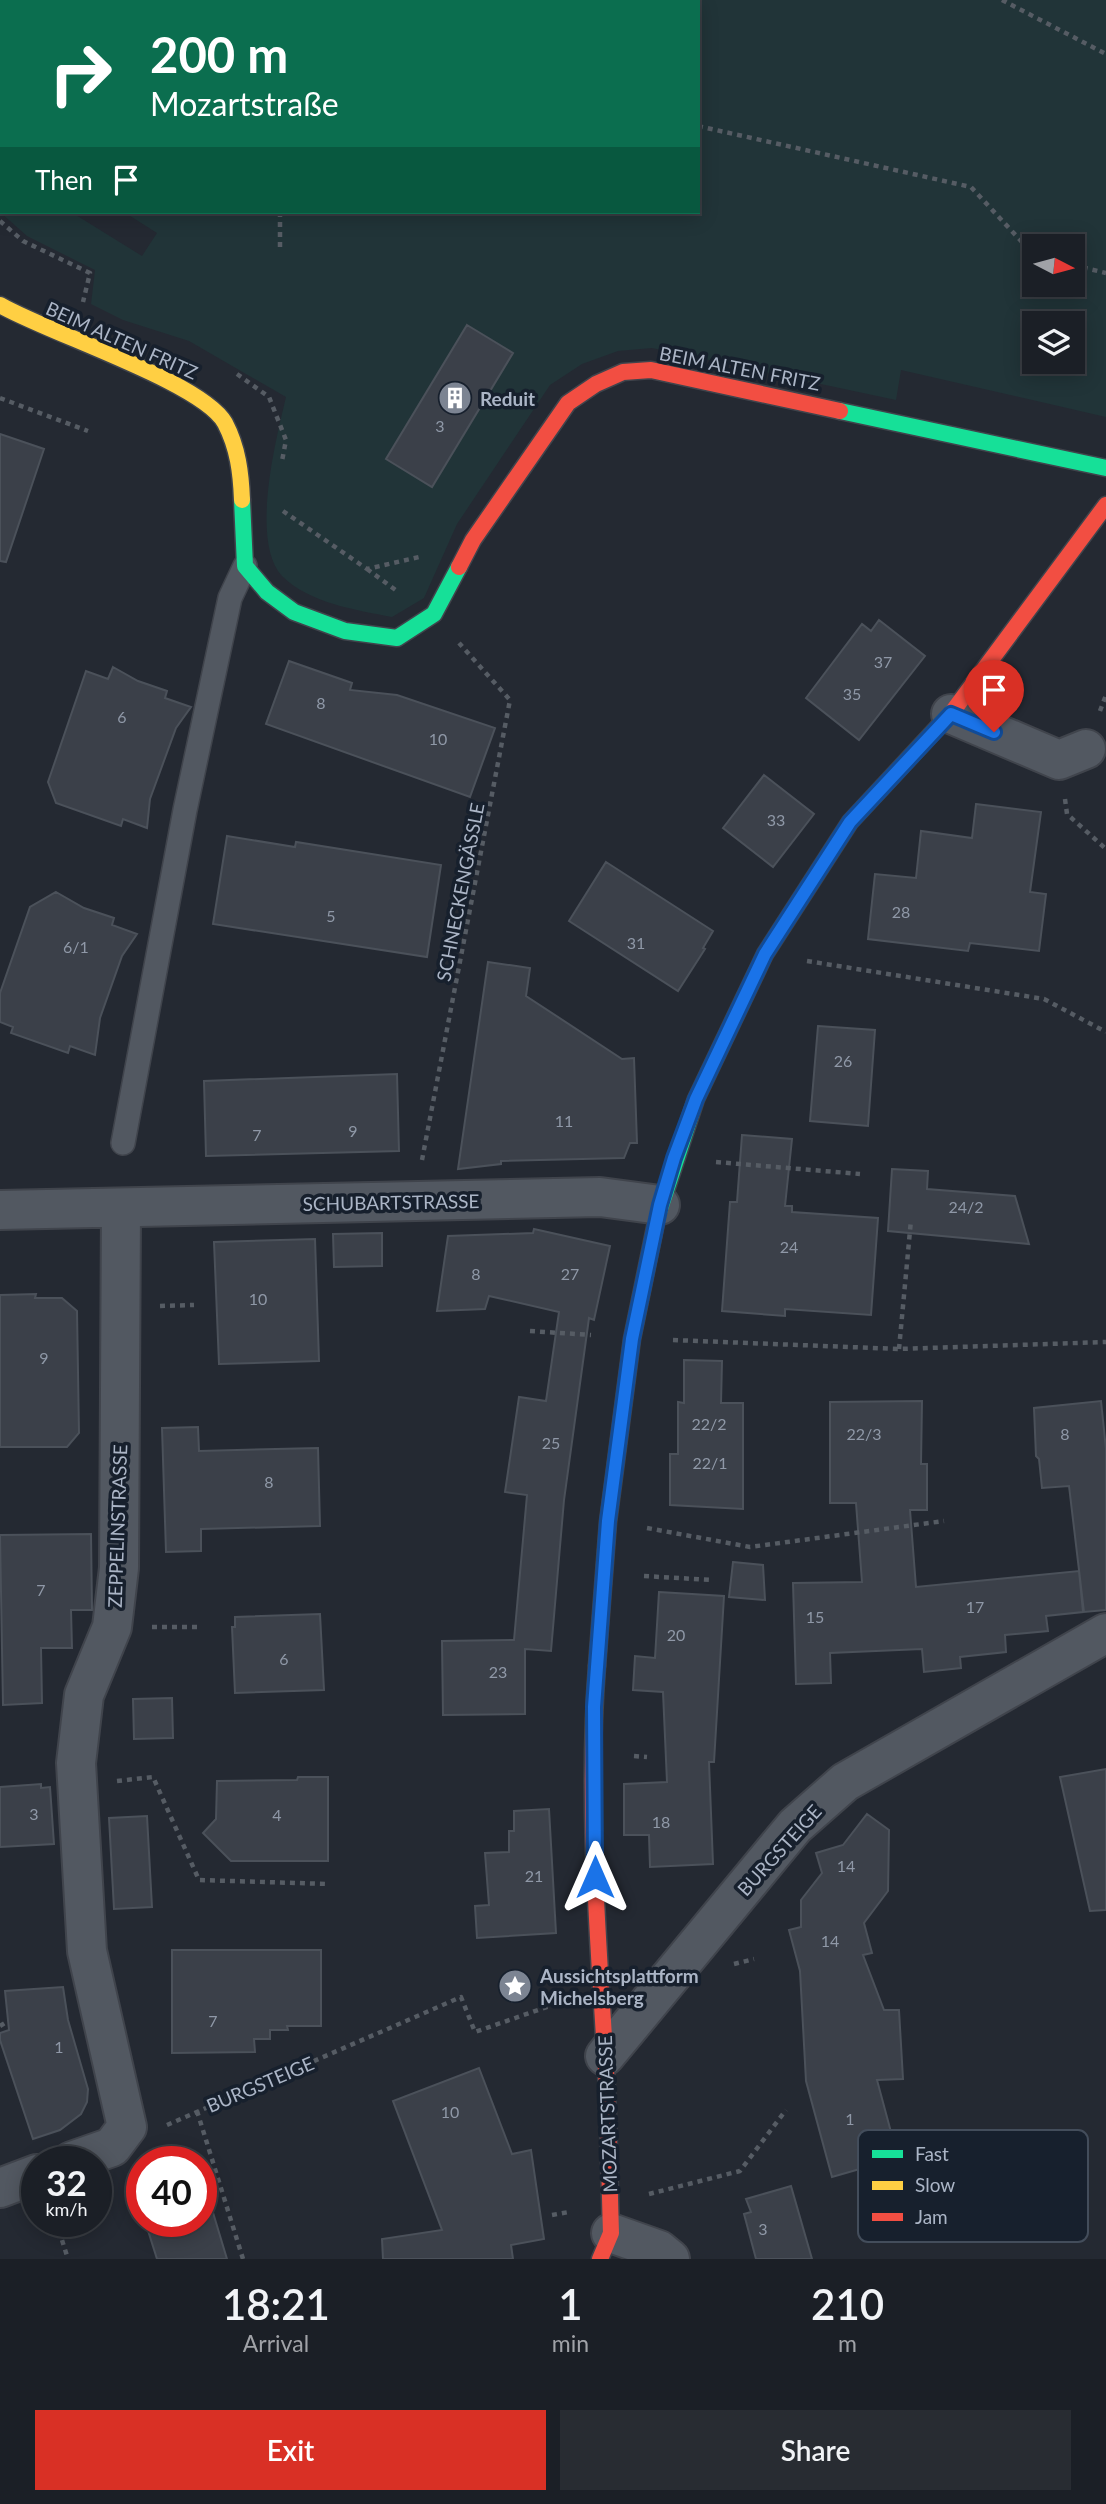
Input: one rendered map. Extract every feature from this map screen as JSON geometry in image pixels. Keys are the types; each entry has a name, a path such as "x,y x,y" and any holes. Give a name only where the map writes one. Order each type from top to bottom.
{"street":[{"name":"BEIM ALTEN FRITZ","path":"0,305 29,322 113,356 197,396 224,421 240,462 244,511 242,550 245,566 267,592 294,612 345,631 397,638 434,614 473,540 568,403 596,384 623,372 651,370 1106,468"},
{"name":"MOZARTSTRASSE","path":"607,2232 606,2056 596,1926 594,1707 608,1521 632,1339 660,1205 696,1099 765,954 850,822 951,714 1106,505"},
{"path":"951,714 1073,754"},
{"name":"SCHUBARTSTRASSE","path":"0,1210 600,1197 660,1205"},
{"name":"ZEPPELINSTRASSE","path":"112,2147 127,2127 88,1951 76,1763 84,1695 113,1627 119,1568 121,1208"},
{"name":"BURGSTEIGE","path":"606,2056 795,1826 845,1782 1106,1633"},
{"path":"0,2188 21,2180"},
{"path":"607,2232 659,2250 670,2259"}],"lane":[{"path":"123,1143 184,810 230,598 245,566"}],"path":[{"path":"1002,0 1106,54"},
{"path":"700,126 971,187 1022,242"},
{"path":"280,214 280,250"},
{"path":"1085,268 1106,273"},
{"path":"0,398 88,431"},
{"path":"284,512 367,569 449,550 473,540"},
{"name":"SCHNECKENGÄSSLE","path":"414,1202 510,700 434,614"},
{"path":"1073,754 1067,814 1106,849"},
{"path":"765,954 1044,999 1106,1032"},
{"path":"674,1158 860,1174"},
{"path":"899,1349 911,1220"},
{"path":"530,1331 632,1339 899,1349 1106,1342"},
{"path":"608,1521 750,1547 944,1521"},
{"path":"604,1574 712,1580"},
{"path":"113,1627 200,1627"},
{"path":"78,1784 153,1777 199,1880 329,1884"},
{"name":"BURGSTEIGE","path":"167,2124 461,1997 475,2032 564,2001 600,1977"},
{"path":"0,2026 8,2021"},
{"path":"607,2232 740,2171 786,2110"},
{"path":"197,2112 243,2259"},
{"path":"61,2237 68,2259"}],"green space":[{"path":"700,0 1106,0 1106,417 901,370 896,400 652,348 618,351 582,364 550,385 457,524 424,598 392,617 348,608 306,593 282,576 273,560 268,540 268,489 286,397 189,341 123,320 91,304 95,270 27,236 2,214 74,214 142,256 157,233 127,214 700,214"}],"building":[{"name":"Reduit","path":"467,325 513,353 432,487 386,459"},
{"path":"0,434 44,449 6,562 0,561"},
{"path":"879,620 925,656 859,740 806,698 862,624 871,631"},
{"path":"289,661 352,683 350,690 397,695 495,728 470,797 266,724"},
{"path":"113,667 138,681 167,691 165,698 191,707 176,728 150,799 147,828 123,819 121,826 56,803 48,782 86,671 108,679"},
{"path":"764,775 814,814 773,867 723,828"},
{"path":"976,804 1041,812 1030,892 1046,894 1039,951 970,943 968,951 868,939 875,874 916,878 921,831 972,838"},
{"path":"227,836 295,847 296,842 441,865 427,957 213,924"},
{"path":"606,862 713,931 703,948 705,949 678,991 569,921"},
{"path":"56,892 84,908 114,918 112,925 137,934 122,956 100,1018 95,1055 70,1046 68,1053 11,1033 13,1027 0,1022 0,993 30,907"},
{"path":"488,962 530,968 526,996 622,1059 634,1058 637,1143 630,1143 624,1158 501,1161 501,1164 458,1169"},
{"path":"818,1026 875,1030 868,1126 810,1121"},
{"path":"397,1074 399,1151 206,1156 204,1081"},
{"path":"742,1135 792,1139 785,1206 792,1206 792,1212 878,1218 871,1315 785,1309 785,1316 722,1311 730,1202 737,1202"},
{"path":"892,1169 928,1171 927,1189 1015,1196 1029,1244 888,1231"},
{"path":"534,1229 610,1246 594,1320 589,1318 564,1500 551,1651 525,1649 525,1714 443,1715 442,1641 514,1640 527,1495 505,1492 519,1397 546,1401 559,1312 489,1296 485,1309 437,1311 448,1236 533,1233"},
{"path":"382,1233 382,1266 334,1267 333,1234"},
{"path":"315,1239 319,1361 219,1364 214,1242"},
{"path":"36,1294 35,1298 62,1298 77,1311 79,1433 67,1447 0,1447 0,1295"},
{"path":"684,1360 722,1361 721,1403 743,1403 743,1509 670,1505 670,1454 678,1454 678,1402 684,1403"},
{"path":"922,1401 921,1464 927,1464 927,1510 910,1510 916,1587 1079,1571 1083,1612 1046,1616 1048,1631 1005,1635 1006,1652 960,1657 961,1668 924,1672 922,1649 830,1653 831,1683 796,1684 793,1583 862,1582 856,1503 830,1503 830,1402"},
{"path":"1101,1401 1106,1449 1106,1610 1084,1612 1069,1486 1042,1488 1039,1459 1036,1456 1034,1408"},
{"path":"198,1427 199,1451 318,1448 320,1526 201,1529 201,1551 166,1552 162,1428"},
{"path":"91,1534 92,1610 71,1610 72,1648 41,1648 42,1703 3,1705 0,1535"},
{"path":"733,1562 763,1565 765,1600 729,1597"},
{"path":"659,1592 724,1596 714,1762 709,1762 713,1864 650,1867 649,1835 624,1835 624,1784 667,1782 663,1692 633,1690 635,1656 655,1658"},
{"path":"320,1614 324,1690 235,1693 232,1627 235,1627 235,1617"},
{"path":"172,1698 173,1738 134,1739 133,1699"},
{"path":"1106,1769 1106,1910 1090,1911 1060,1777"},
{"path":"298,1777 328,1777 328,1861 231,1861 203,1833 216,1819 217,1781 297,1780"},
{"path":"41,1784 41,1788 50,1787 54,1844 0,1847 0,1787"},
{"path":"549,1809 556,1933 477,1938 475,1906 489,1905 485,1853 509,1852 509,1831 514,1831 514,1811"},
{"path":"867,1814 889,1830 888,1891 864,1923 872,1953 863,1955 884,2010 899,2010 903,2079 877,2080 890,2130 858,2130 858,2170 832,2177 806,2081 800,1971 789,1930 801,1927 801,1900 822,1873 816,1853 843,1845"},
{"path":"147,1816 152,1907 114,1909 109,1818"},
{"path":"172,1950 321,1950 321,2026 287,2026 288,2030 270,2030 270,2039 254,2039 255,2052 172,2053"},
{"path":"63,1987 68,2020 88,2089 87,2102 81,2114 60,2130 33,2139 0,2040 0,2033 9,2030 5,1991"},
{"path":"479,2068 512,2154 531,2150 544,2239 511,2245 513,2259 383,2259 382,2239 442,2230 393,2101"},
{"path":"791,2186 812,2259 756,2259 744,2214 751,2212 746,2199"},
{"path":"217,2226 227,2259 157,2259 150,2237 217,2237"}],"traffic: fast":[{"path":"840,411 1106,468"},
{"path":"242,500 245,566 267,592 294,612 345,631 397,638 434,614 459,567"},
{"path":"657,1218 696,1099 765,954 850,822 953,711"}],"traffic: slow":[{"path":"0,305 156,375 211,407 225,423 233,442 240,470 242,500"},
{"path":"597,1666 608,1522 632,1339 657,1218"}],"traffic: jam":[{"path":"459,567 473,540 568,403 596,384 623,372 651,370 840,411"},
{"path":"953,711 1106,505"},
{"path":"597,1666 593,1811 611,2233 600,2259"}],"place":[{"name":"Reduit","path":"455,398"},
{"name":"Aussichtsplattform Michelsberg","path":"515,1986"}],"route":[{"path":"595,1877 594,1707 608,1521 632,1339 660,1205 674,1158 696,1099 765,954 850,822 951,714 994,732"}]}
